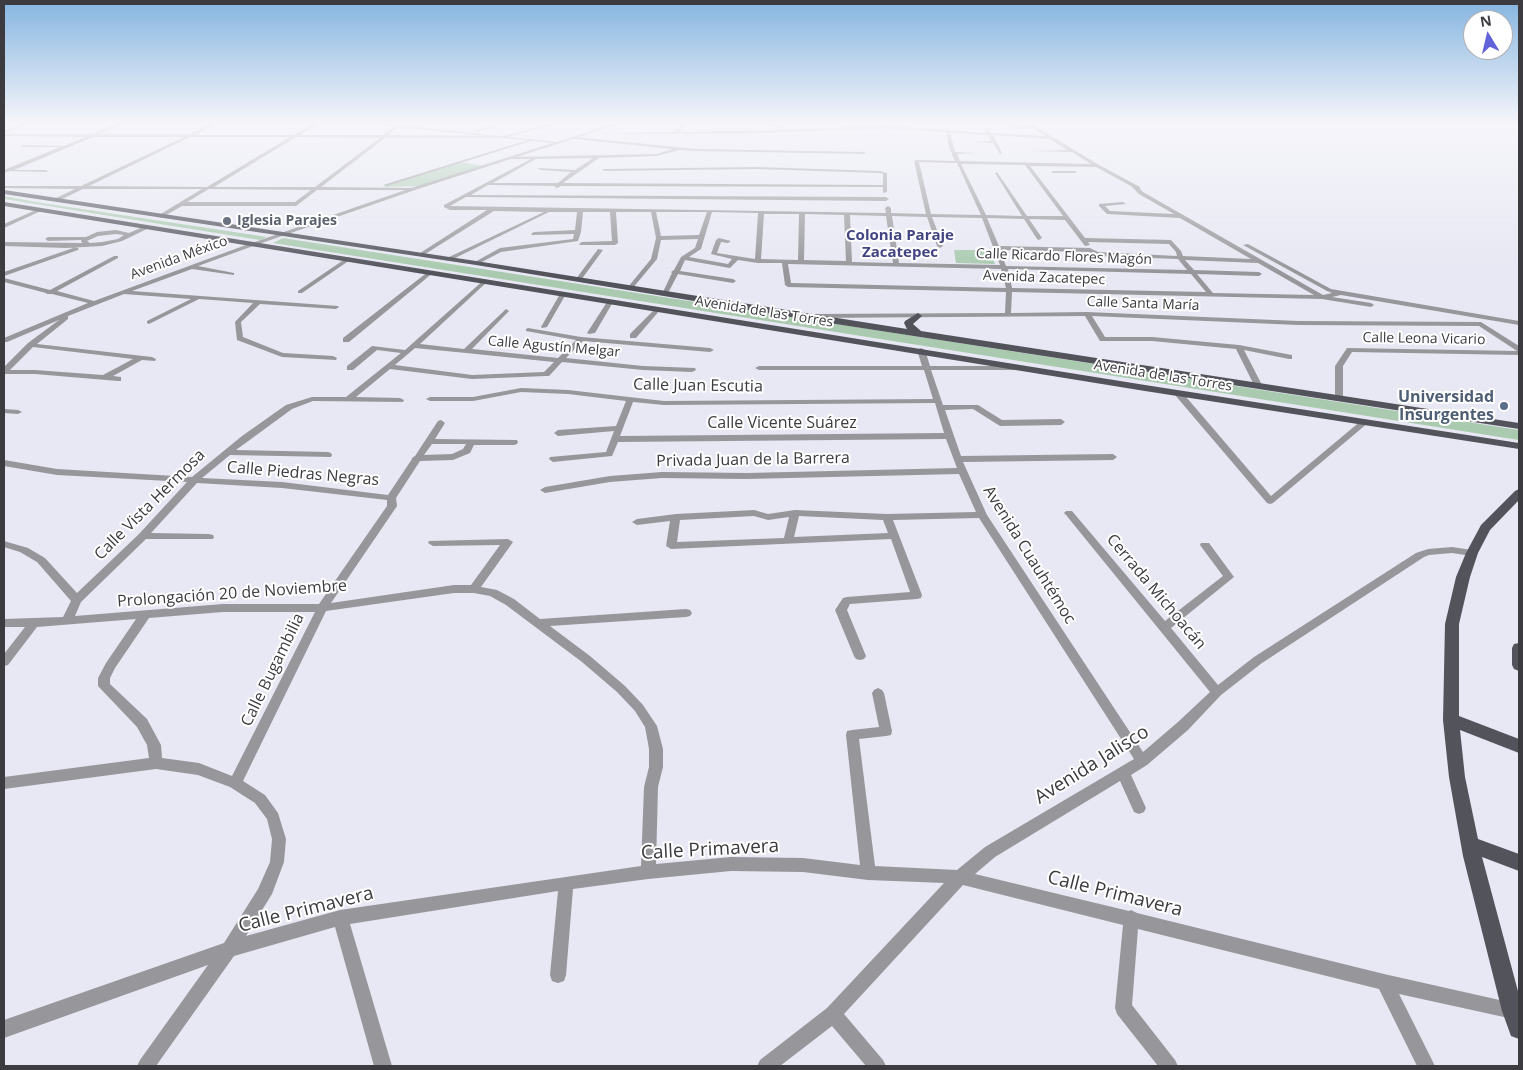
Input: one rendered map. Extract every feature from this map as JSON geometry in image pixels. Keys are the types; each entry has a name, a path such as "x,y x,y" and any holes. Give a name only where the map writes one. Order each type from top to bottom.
{"main road":[{"name":"Avenida de las Torres","path":"4,192 580,279 803,316 1519,426"},
{"name":"Avenida de las Torres","path":"4,204 921,350 1145,388 1519,446"},
{"path":"230,240 256,234 256,230"},
{"path":"280,248 279,245 286,241 304,238"},
{"path":"918,316 908,321 908,325 920,333"},
{"path":"1090,378 1106,378 1113,374 1114,367 1108,362"},
{"path":"1145,388 1133,380 1131,375 1135,371 1151,369"},
{"path":"1519,493 1485,528 1462,577 1452,624 1451,720 1457,777 1470,845 1519,1028"},
{"path":"1519,648 1519,665"},
{"path":"1451,720 1519,746"},
{"path":"1470,845 1519,862"}],"street":[{"path":"56,200 114,172"},
{"path":"152,214 226,172"},
{"path":"161,216 236,172"},
{"path":"181,204 296,204 338,172"},
{"path":"375,188 427,172"},
{"name":"Avenida México","path":"7,339 122,292 281,234 466,172"},
{"path":"509,172 446,206 450,208 540,210 653,210 1066,218"},
{"path":"540,210 559,185 573,172"},
{"path":"682,185 689,172"},
{"path":"847,172 885,173 886,199 896,264"},
{"path":"919,172 929,215 940,246"},
{"path":"963,172 984,216 1004,268 1009,289 1008,315"},
{"path":"1032,172 1085,240 1090,250"},
{"path":"1053,172 1108,172 1322,297"},
{"path":"996,173 1039,238"},
{"path":"486,184 682,185 772,183 885,186"},
{"path":"1133,186 1161,198 1329,290 1341,293"},
{"path":"4,187 414,188"},
{"path":"466,196 886,199"},
{"path":"1152,199 1161,198"},
{"path":"1123,204 1101,205 1109,214 1184,216"},
{"path":"420,255 494,209"},
{"path":"4,226 40,210"},
{"path":"449,259 550,210"},
{"path":"476,263 500,250 576,240 580,210"},
{"path":"630,288 654,259 660,238 653,210"},
{"path":"582,244 615,243 613,211"},
{"path":"664,294 683,258 698,249 710,211"},
{"path":"758,261 761,212"},
{"path":"801,262 802,213"},
{"path":"847,214 849,263"},
{"path":"4,237 112,243 147,227"},
{"path":"4,274 89,242 97,234 125,232 127,236"},
{"path":"534,234 578,232"},
{"path":"660,238 703,237"},
{"path":"683,258 730,266 736,258 714,254 719,240 728,241"},
{"path":"1085,240 1171,242 1179,252 1180,258 1212,295"},
{"path":"4,244 66,246 89,242"},
{"path":"997,248 1090,250 1097,254 1261,261"},
{"path":"580,279 600,250"},
{"path":"49,293 116,257"},
{"name":"Calle Ricardo Flores Magón","path":"736,258 785,262 1259,274"},
{"path":"300,292 348,259"},
{"name":"Avenida Zacatepec","path":"785,262 788,285 1322,297 1443,320"},
{"path":"191,267 232,274"},
{"path":"346,340 431,272"},
{"path":"674,272 733,281"},
{"path":"4,280 49,293 95,303"},
{"path":"347,400 414,346 485,281"},
{"path":"122,292 336,307"},
{"name":"Avenida Zacatepec","path":"1322,297 1341,293 1519,323"},
{"path":"544,327 563,294"},
{"path":"149,322 197,298"},
{"path":"258,302 238,322 240,338 282,354 333,358"},
{"path":"591,333 610,302"},
{"path":"633,336 658,309"},
{"path":"1433,309 1443,320"},
{"path":"4,371 34,343 77,310"},
{"path":"466,351 506,311"},
{"path":"1087,314 1103,339 1152,339 1239,347 1289,357"},
{"name":"Calle Santa María","path":"803,316 1087,314 1298,323 1443,320 1481,324"},
{"path":"1481,324 1519,330"},
{"name":"Calle Leona Vicario","path":"1481,324 1519,349"},
{"path":"528,330 581,338 710,350"},
{"path":"389,367 472,377 546,374 557,360 581,338"},
{"path":"7,339 152,359"},
{"name":"Calle Agustín Melgar","path":"414,346 557,360 692,370"},
{"path":"1239,347 1258,385"},
{"path":"350,368 375,348 407,352"},
{"name":"Avenida Cuauhtémoc","path":"921,350 937,404 957,459 982,515 1142,760"},
{"name":"Calle Leona Vicario","path":"1339,398 1338,366 1350,350 1519,353"},
{"path":"106,377 140,358"},
{"path":"759,368 1025,368"},
{"path":"4,371 118,379"},
{"name":"Calle Juan Escutia","path":"430,399 473,399 521,390 568,392 664,403 937,404 975,407 1000,423 1061,422"},
{"path":"1178,393 1270,501 1365,422"},
{"name":"Calle Vista Hermosa","path":"67,620 77,600 143,536 195,479 244,438 289,407 302,401 328,398 347,400"},
{"path":"347,400 400,400"},
{"path":"553,459 609,454 630,400"},
{"path":"4,411 18,412"},
{"name":"Calle Bugambilia","path":"235,783 322,608 392,506 391,498 441,423"},
{"path":"558,432 619,428"},
{"name":"Calle Vicente Suárez","path":"615,439 949,436"},
{"path":"428,440 514,442"},
{"path":"416,458 453,458 467,451 471,442"},
{"path":"228,452 328,455"},
{"path":"957,459 1113,457"},
{"path":"4,472 9,464"},
{"name":"Calle Piedras Negras","path":"9,464 57,472 282,485 391,498"},
{"name":"Privada Juan de la Barrera","path":"545,490 610,479 662,475 747,476 962,470"},
{"path":"637,522 754,513 768,517 795,513 887,517 982,515"},
{"path":"789,539 795,513"},
{"name":"Cerrada Michoacán","path":"1069,513 1217,692"},
{"path":"860,656 841,610 847,601 917,594 887,517"},
{"path":"676,518 671,546 789,539 893,536"},
{"path":"143,536 209,537"},
{"path":"433,543 508,542 474,589"},
{"path":"4,544 24,550 41,560 77,600"},
{"path":"1165,627 1229,578 1205,545"},
{"name":"Avenida Jalisco","path":"766,1066 833,1014 960,877 990,852 1142,760 1183,726 1217,692 1289,638 1420,555 1428,552 1452,550 1472,553"},
{"name":"Prolongación 20 de Noviembre","path":"4,624 144,616 222,608 322,608 433,590 474,589 493,593 510,602 586,659 621,689 639,708 651,726 656,749 650,804 648,872"},
{"path":"539,623 686,614"},
{"path":"144,616 110,666 104,678 104,686 142,723 154,745 156,763"},
{"path":"4,662 34,623"},
{"path":"868,873 852,735 886,731 878,693"},
{"path":"4,784 156,763 199,769 235,783 260,799 273,817 279,839 277,862 264,894 229,949 146,1066"},
{"path":"1123,772 1139,808"},
{"name":"Calle Primavera","path":"4,1029 229,949 340,918 566,883 648,872 731,864 803,865 868,873 960,877 1384,982 1513,1011"},
{"path":"558,975 566,883"},
{"path":"340,918 383,1066"},
{"path":"1131,918 1123,1008 1169,1066"},
{"path":"1384,982 1426,1066"},
{"path":"833,1014 877,1066"}],"green space":[{"path":"429,172 465,172 421,186 382,187"},
{"path":"4,196 267,237 260,240 4,199"},
{"path":"283,238 1519,430 1519,440 273,243"},
{"path":"954,250 989,250 995,264 956,263"}],"place":[{"name":"Iglesia Parajes","path":"227,221"},
{"name":"Universidad Insurgentes","path":"1504,406"}],"district":[{"name":"Colonia Paraje Zacatepec","path":"900,244"}]}
